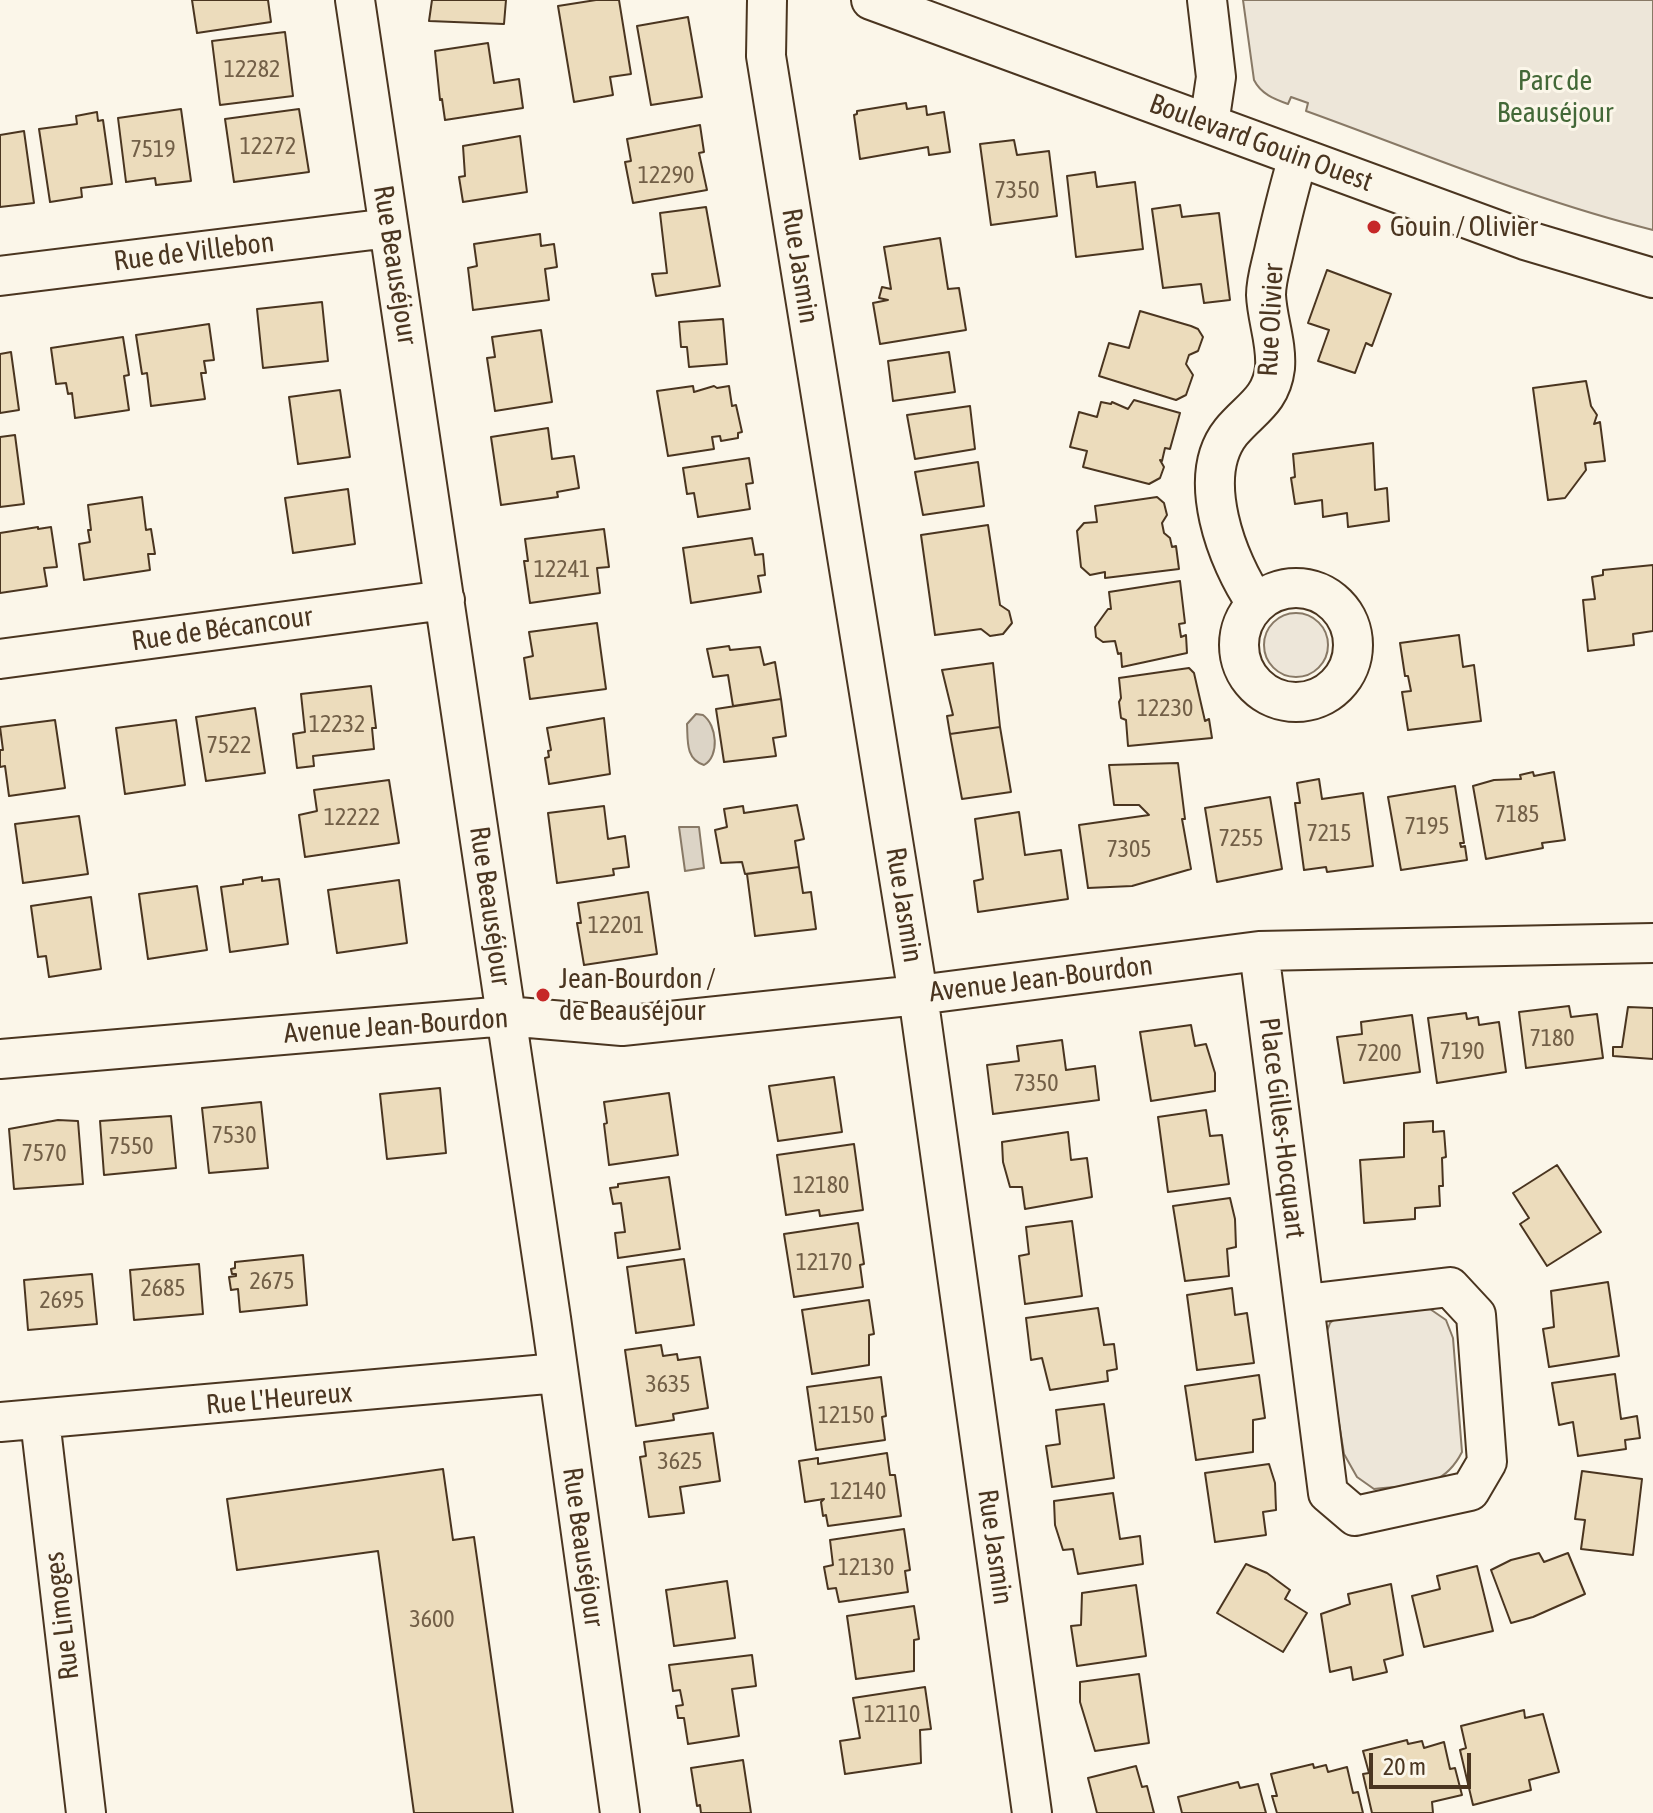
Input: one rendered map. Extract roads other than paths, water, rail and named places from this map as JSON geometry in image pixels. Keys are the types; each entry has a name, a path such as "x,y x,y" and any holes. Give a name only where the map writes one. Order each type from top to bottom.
{"street":[{"name":"Rue Beauséjour","path":"355,0 506,1016 620,1813"},
{"name":"Rue Jasmin","path":"767,0 766,56 918,995 1032,1813"},
{"name":"Boulevard Gouin Ouest","path":"871,0 1536,244 1653,278"},
{"path":"1207,0 1216,77 1209,124"},
{"name":"Rue Olivier","path":"1256,603 1238,575 1227,546 1215,483 1216,467 1225,440 1255,410 1272,384 1275,356 1267,283 1298,158"},
{"name":"Rue de Villebon","path":"0,276 389,228"},
{"name":"Rue de Bécancour","path":"0,659 445,600"},
{"name":"Avenue Jean-Bourdon","path":"0,1059 506,1016 622,1026 918,995 1259,951 1653,943"},
{"name":"Place Gilles-Hocquart","path":"1259,951 1328,1493 1355,1516 1470,1491 1487,1462 1476,1315 1450,1287 1305,1304"},
{"name":"Rue L'Heureux","path":"0,1422 558,1373"},
{"name":"Rue Limoges","path":"40,1420 86,1813"}],"place":[{"name":"Gouin / Olivier","path":"1374,227"},
{"name":"Jean-Bourdon / de Beauséjour","path":"543,995"}],"park label":[{"name":"Parc de Beauséjour","path":"1555,97"}]}
